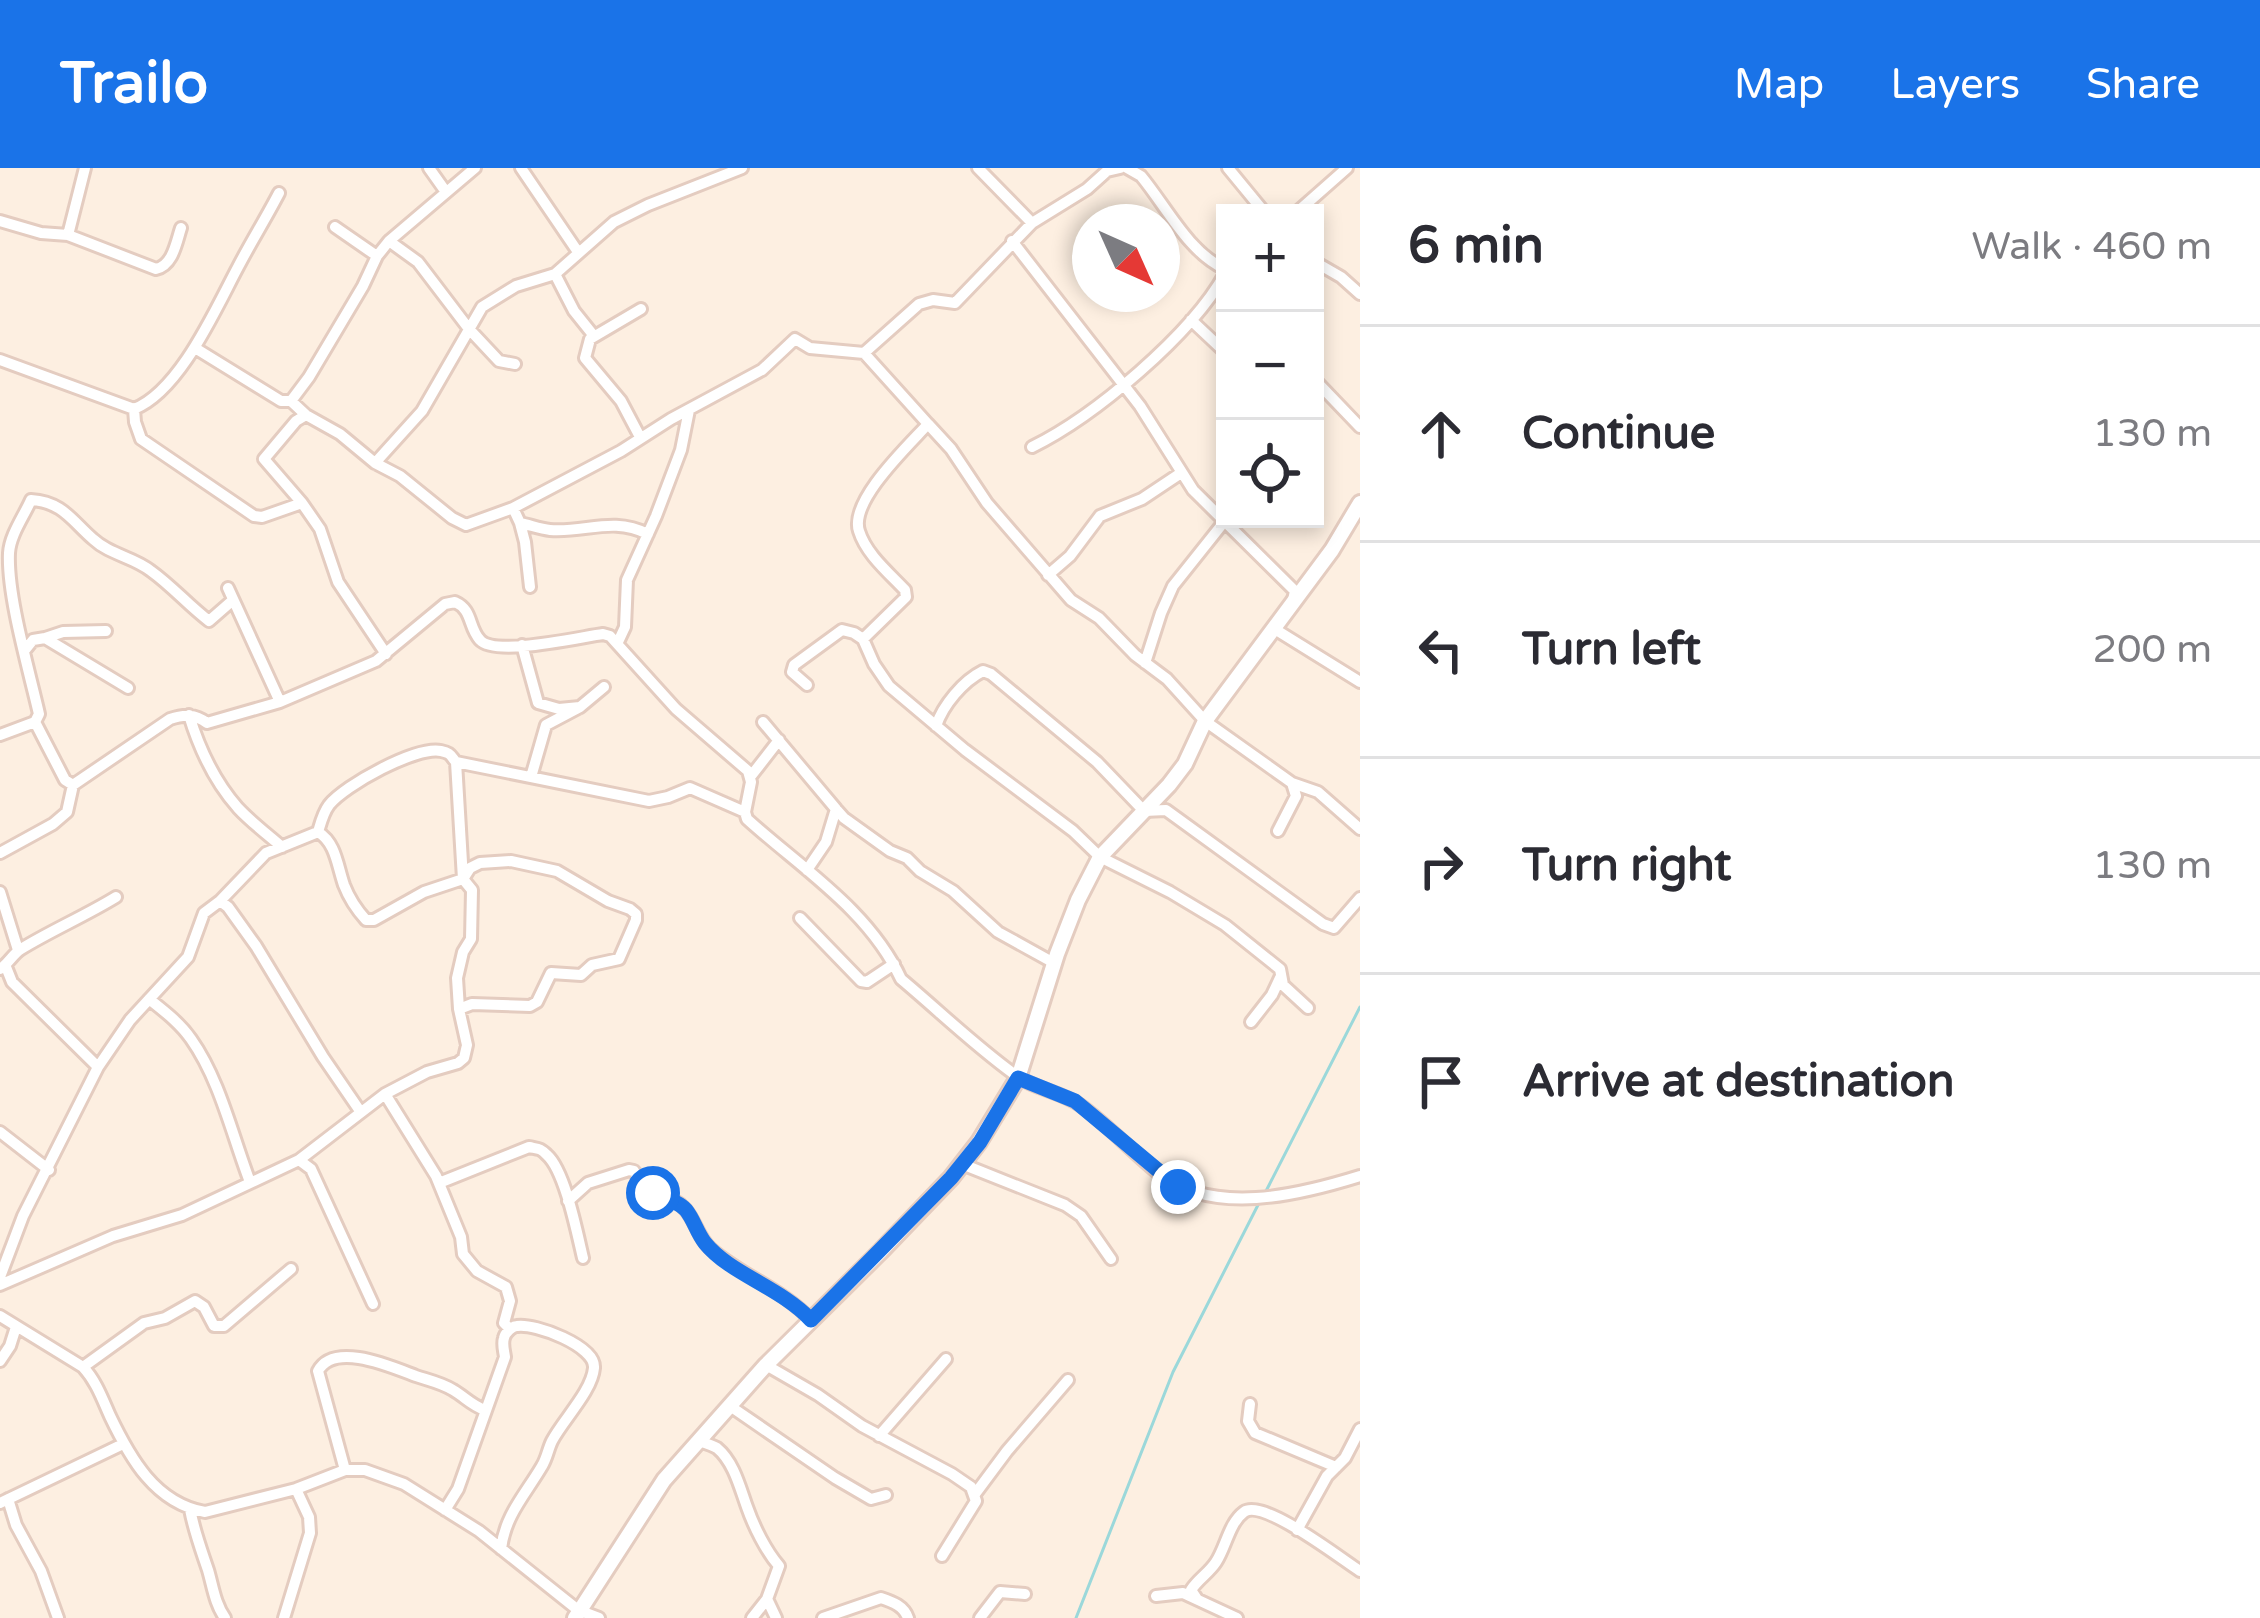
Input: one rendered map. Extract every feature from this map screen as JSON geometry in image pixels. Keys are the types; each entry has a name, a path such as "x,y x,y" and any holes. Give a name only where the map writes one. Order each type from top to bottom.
{"street":[{"path":"68,235 85,168"},
{"path":"429,168 446,192"},
{"path":"291,401 363,286 376,256 475,168"},
{"path":"521,168 578,252"},
{"path":"376,464 422,411 482,307 516,286 554,274 614,222 742,168"},
{"path":"978,168 1032,223"},
{"path":"864,352 919,304 955,303 1032,223 1107,171 1123,168 1141,176 1216,265"},
{"path":"1228,168 1258,204"},
{"path":"1306,204 1347,168"},
{"path":"134,409 152,398 194,348 279,193"},
{"path":"0,221 68,235 161,269 169,262 182,228"},
{"path":"335,227 376,256"},
{"path":"389,241 418,262 499,361 514,364"},
{"path":"1012,242 1124,383 1192,490 1216,514"},
{"path":"1324,267 1360,294"},
{"path":"554,274 574,311 595,336"},
{"path":"1032,446 1078,420 1124,383 1207,304 1216,289"},
{"path":"640,309 590,339 585,358 621,401 640,437"},
{"path":"1191,320 1216,344"},
{"path":"194,348 281,400 291,401 466,525 513,508 621,451 762,370 795,339 810,347 864,352 950,449 988,503 1071,600 1099,618 1204,721 1292,782 1318,792 1360,829"},
{"path":"0,360 134,409"},
{"path":"1324,389 1360,427"},
{"path":"134,409 141,439 254,516 302,503"},
{"path":"619,642 625,627 627,580 681,449 689,410"},
{"path":"306,415 264,459 320,530 338,582 386,654"},
{"path":"862,639 907,597 866,545 857,519 881,476 928,424"},
{"path":"1048,575 1070,556 1100,515 1142,499 1181,473"},
{"path":"0,734 35,722 39,714 9,554 34,499 75,519 93,540 117,555 148,568 209,621 230,594 280,702"},
{"path":"577,1614 664,1480 766,1365 881,1251 980,1142 1018,1078 1054,963 1100,856 1185,764 1204,721 1332,550 1360,502"},
{"path":"513,508 525,542 530,587"},
{"path":"520,523 552,530 632,526 648,535"},
{"path":"1145,663 1173,586 1219,528"},
{"path":"1230,528 1286,579 1295,591 1292,603"},
{"path":"0,853 53,824 67,812 73,785 170,719 189,715 207,724 280,702 386,654 445,604 455,602 467,610 478,639 492,647 603,634 619,642 676,709 733,754 751,776"},
{"path":"1273,628 1360,682"},
{"path":"25,650 33,640 63,632 106,631"},
{"path":"807,686 792,672 794,665 842,631 862,639 889,686 1100,856 1225,925 1280,969 1272,995 1251,1022"},
{"path":"45,638 128,688"},
{"path":"522,646 538,703 559,710 580,707"},
{"path":"936,726 940,712 975,675 991,674 1097,762 1144,811 1166,810 1263,883 1334,928 1360,898"},
{"path":"530,777 546,725 604,687"},
{"path":"189,715 198,744 238,808 281,847"},
{"path":"35,722 65,780 73,785"},
{"path":"763,722 844,818 953,891 998,932 1054,963"},
{"path":"779,740 751,776 747,819 816,874 894,964 901,979 1018,1078 1075,1101 1157,1172 1198,1194 1294,1194 1360,1176"},
{"path":"0,1281 113,1236 182,1215 299,1160 385,1094 464,1058 467,1045 457,978 471,939 472,890 463,879 456,763 449,754 426,751 384,768 332,801 318,832"},
{"path":"456,763 649,801 690,788 745,812"},
{"path":"1278,831 1297,796 1292,782"},
{"path":"807,870 826,842 836,809"},
{"path":"0,1281 23,1216 98,1067 130,1020 188,957 204,913 266,853 318,832 325,835 335,851 345,888 366,920 463,879 480,862 511,861 557,871 636,914 619,959 592,965 581,975 551,973 534,1004 472,1004 459,1009"},
{"path":"0,892 18,950"},
{"path":"98,1067 3,968 18,950 116,896"},
{"path":"220,901 256,946 360,1111"},
{"path":"800,918 861,981 867,982 894,964"},
{"path":"1280,978 1308,1008"},
{"path":"149,999 191,1038 217,1090 250,1182"},
{"path":"385,1094 439,1183 463,1254 477,1270 506,1287 510,1301 504,1323 510,1329"},
{"path":"0,1132 49,1170"},
{"path":"439,1183 530,1147 539,1149 551,1157 584,1258"},
{"path":"299,1160 311,1169 374,1304"},
{"path":"962,1164 1065,1205 1081,1216 1111,1259"},
{"path":"568,1201 588,1183 634,1171 641,1185 684,1207 711,1250 795,1303 811,1320"},
{"path":"83,1367 144,1323 165,1318 195,1301 214,1326 224,1326 291,1269"},
{"path":"0,1316 93,1377 124,1444 152,1484 190,1509 205,1512 296,1490 345,1470 364,1470 404,1484 479,1531 577,1614 599,1618"},
{"path":"445,1510 458,1490 505,1357 504,1337 510,1329 518,1325 581,1346 594,1367 504,1528 501,1549"},
{"path":"0,1360 16,1327"},
{"path":"345,1470 318,1371 329,1359 375,1360 452,1389 470,1405 485,1410"},
{"path":"879,1436 946,1359"},
{"path":"766,1365 970,1487 976,1501 942,1556"},
{"path":"975,1494 1068,1380"},
{"path":"1250,1405 1248,1421 1255,1433 1336,1467"},
{"path":"730,1406 871,1499 886,1495"},
{"path":"1297,1530 1360,1430"},
{"path":"699,1441 716,1447 728,1461 756,1529 779,1567 766,1600 752,1618"},
{"path":"58,1618 41,1571 4,1501 124,1444"},
{"path":"284,1618 310,1533 309,1516 296,1490"},
{"path":"190,1509 218,1613"},
{"path":"1197,1599 1191,1590 1194,1584 1215,1564 1229,1534 1251,1509 1264,1510 1360,1571"},
{"path":"980,1618 1000,1592 1024,1594"},
{"path":"1156,1597 1184,1593 1237,1618"},
{"path":"823,1618 881,1598 897,1604 908,1618"},
{"path":"766,1600 776,1618"},
{"path":"1206,1618 1214,1606"}],"waterway":[{"path":"1264,1195 1360,1007"},
{"path":"1076,1618 1173,1372 1259,1203"}],"route":[{"path":"653,1193 684,1207 711,1250 795,1303 811,1320 951,1178 980,1142 1018,1078 1075,1101 1178,1187"}]}
